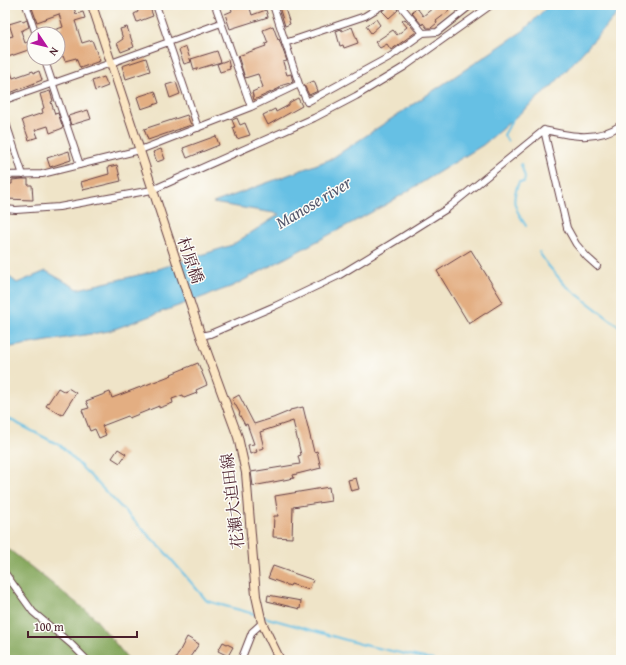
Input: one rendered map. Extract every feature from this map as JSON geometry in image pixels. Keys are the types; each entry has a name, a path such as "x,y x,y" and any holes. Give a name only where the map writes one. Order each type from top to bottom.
{"street":[{"path":"26,5 33,26"},
{"name":"村原橋","path":"92,5 201,335"},
{"path":"156,5 198,128"},
{"path":"215,5 251,107"},
{"path":"273,5 299,84 307,102 391,56 423,33 436,32 471,5"},
{"path":"285,43 365,16 383,5"},
{"path":"400,5 423,33"},
{"path":"5,209 16,210 59,207 153,192 314,118 356,96 404,67 491,5"},
{"path":"5,100 111,63 221,22"},
{"path":"47,66 80,165"},
{"path":"5,175 42,174 140,150 251,107 299,84"},
{"path":"5,120 23,175"},
{"path":"544,130 574,136 589,136 605,133 621,125"},
{"path":"544,130 567,228 576,244 597,266"},
{"path":"201,335 210,334 332,279 402,238 448,208 544,130"},
{"name":"花瀬大迫田線","path":"201,335 238,437 246,473 256,596 262,623 280,660"},
{"path":"5,573 33,612 71,644 87,660"},
{"path":"241,660 252,632 262,623"}],"green space":[{"path":"5,548 11,551 93,616 129,660 5,660"}],"water":[{"name":"Manose river","path":"549,5 621,5 621,10 553,85 483,145 387,204 233,286 109,331 5,348 5,273 17,283 46,271 78,289 143,274 232,245 280,214 213,203 331,159 523,31"}],"building":[{"path":"31,5 73,5 76,14 83,12 85,18 75,21 82,43 92,40 100,61 80,68 76,58 66,61 66,26 63,26 59,14 37,22"},
{"path":"136,5 149,5 153,16 137,22 134,14 138,12"},
{"path":"233,5 249,5 252,15 266,10 268,17 230,29 225,14 232,11 231,7"},
{"path":"387,5 394,5 398,10 389,18 382,11 387,7"},
{"path":"430,5 445,5 449,11 436,21 437,23 431,28 427,28 423,23 422,25 412,11 417,8 423,16 433,8"},
{"path":"284,6 290,24 285,26 279,7"},
{"path":"376,19 380,25 371,33 366,26"},
{"path":"405,19 416,32 391,50 387,44 380,48 375,42 393,30 397,35 407,27 402,21"},
{"path":"27,20 29,26 26,26 26,28 21,31 26,43 26,51 5,58 5,38 13,36 9,24"},
{"path":"273,26 287,61 283,62 287,75 291,74 293,82 280,86 280,88 254,100 252,92 263,87 258,74 245,78 238,56 266,46 265,44 268,43 263,30"},
{"path":"127,27 134,47 121,52 117,43 123,39 120,29"},
{"path":"352,27 358,43 344,48 343,45 340,46 336,31 341,29 342,31"},
{"path":"186,47 191,62 184,64 179,50"},
{"path":"217,51 221,62 194,70 191,59"},
{"path":"146,58 150,71 126,79 122,66"},
{"path":"5,59 13,78 33,71 34,73 39,71 42,80 5,95"},
{"path":"228,60 230,69 220,72 217,64"},
{"path":"104,77 108,86 95,91 92,81"},
{"path":"314,81 318,91 309,95 304,85"},
{"path":"176,82 180,94 170,98 166,85"},
{"path":"50,91 53,101 51,102 55,114 58,113 63,128 50,133 48,126 35,130 38,137 29,140 22,120 43,113 42,109 44,108 40,94"},
{"path":"155,91 159,103 141,109 137,97"},
{"path":"298,98 302,106 268,125 263,115 275,109 276,112"},
{"path":"88,110 91,119 71,125 68,116"},
{"path":"187,115 191,125 148,140 144,129"},
{"path":"237,118 240,125 245,123 250,135 237,139 232,120"},
{"path":"216,136 219,145 187,158 183,148"},
{"path":"161,149 165,159 157,162 153,152"},
{"path":"69,151 71,160 50,167 47,158"},
{"path":"117,165 121,181 83,190 81,182 109,174 108,167"},
{"path":"28,179 28,185 32,185 33,200 5,199 5,184 12,184 12,180"},
{"path":"471,250 503,302 469,324 437,271"},
{"path":"198,363 207,385 196,390 197,393 184,398 183,395 172,399 173,403 159,408 159,406 129,418 128,416 102,426 106,435 99,438 95,429 90,431 82,410 89,408 86,401 110,392 112,398 172,375 171,374"},
{"path":"58,388 65,392 68,388 76,393 62,415 46,406"},
{"path":"239,395 254,424 273,418 290,410 303,407 314,452 317,451 321,468 293,475 294,478 253,486 251,472 300,464 298,456 301,455 293,421 260,432 264,448 256,450 257,452 250,454 248,445 254,444 247,424 245,425 232,399"},
{"path":"118,449 126,454 120,463 112,458"},
{"path":"356,478 359,489 351,491 348,480"},
{"path":"329,487 331,501 293,507 292,538 273,537 274,516 278,516 275,496"},
{"path":"273,566 313,580 309,590 291,584 290,586 268,578"},
{"path":"268,595 301,601 300,609 267,601"},
{"path":"187,637 199,644 188,660 175,660"},
{"path":"223,642 233,647 228,656 218,651"}],"waterway":[{"path":"508,142 504,135 514,117"},
{"path":"521,164 525,177 524,182 519,182 514,200 517,210 526,226"},
{"path":"539,252 565,285 621,328"},
{"path":"5,417 61,446 164,551 207,601 258,615"},
{"path":"264,617 364,645 433,660"}]}
